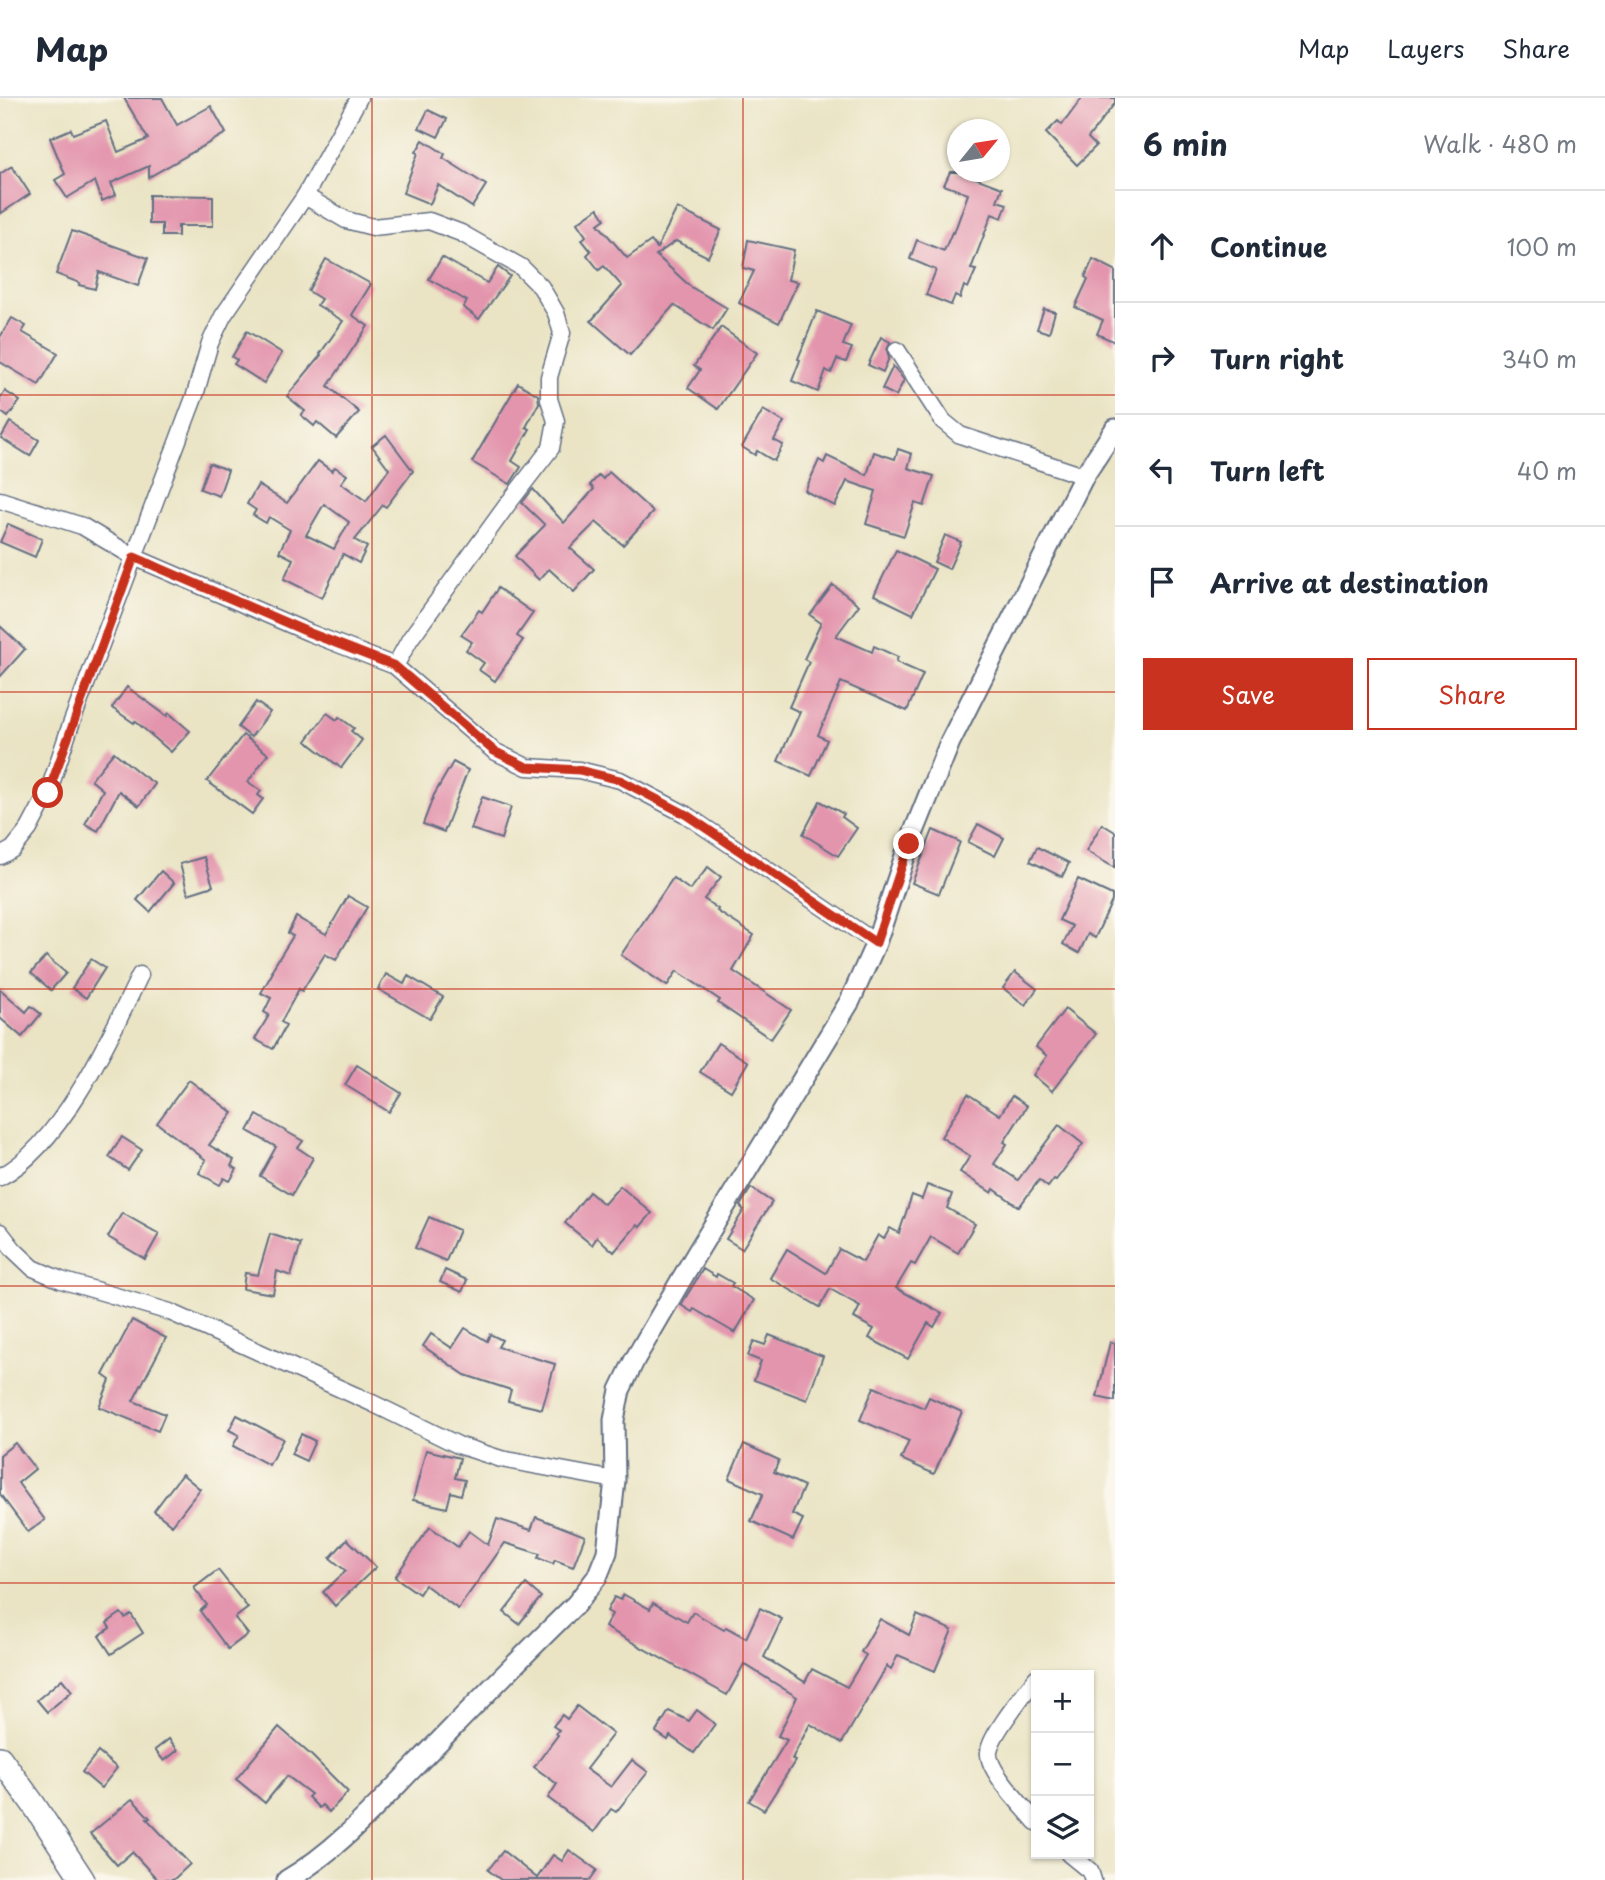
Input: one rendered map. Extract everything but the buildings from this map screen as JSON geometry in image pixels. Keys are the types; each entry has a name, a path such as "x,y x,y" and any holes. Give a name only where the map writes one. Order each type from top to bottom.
{"main road":[{"path":"0,1758 83,1880"}],"street":[{"path":"0,856 13,849 29,829 48,793 195,394 210,343 223,316 305,196 359,98"},
{"path":"305,196 346,220 373,226 429,221 461,233 521,267 541,287 556,313 562,333 549,377 549,399 556,421 551,448 410,639 395,666"},
{"path":"897,350 943,421 960,435 1084,476"},
{"path":"287,1880 339,1841 381,1801 576,1604 597,1577 607,1552 615,1480 614,1420 621,1390 630,1369 695,1256 850,1001 876,943 909,844 945,753 1084,476 1115,429"},
{"path":"0,500 82,526 134,557 310,633 395,666 494,751 527,767 579,770 620,780 685,814 876,943"},
{"path":"0,1177 12,1171 35,1151 55,1125 106,1046 140,975"},
{"path":"0,1232 13,1250 33,1268 61,1280 170,1312 458,1445 501,1459 615,1480"},
{"path":"1031,1685 999,1731 989,1751 993,1769 1031,1816"},
{"path":"1075,1859 1090,1871 1093,1880"}],"route":[{"path":"48,793 134,557 310,633 395,666 494,751 527,767 579,770 620,780 685,814 876,943 909,844"}]}
